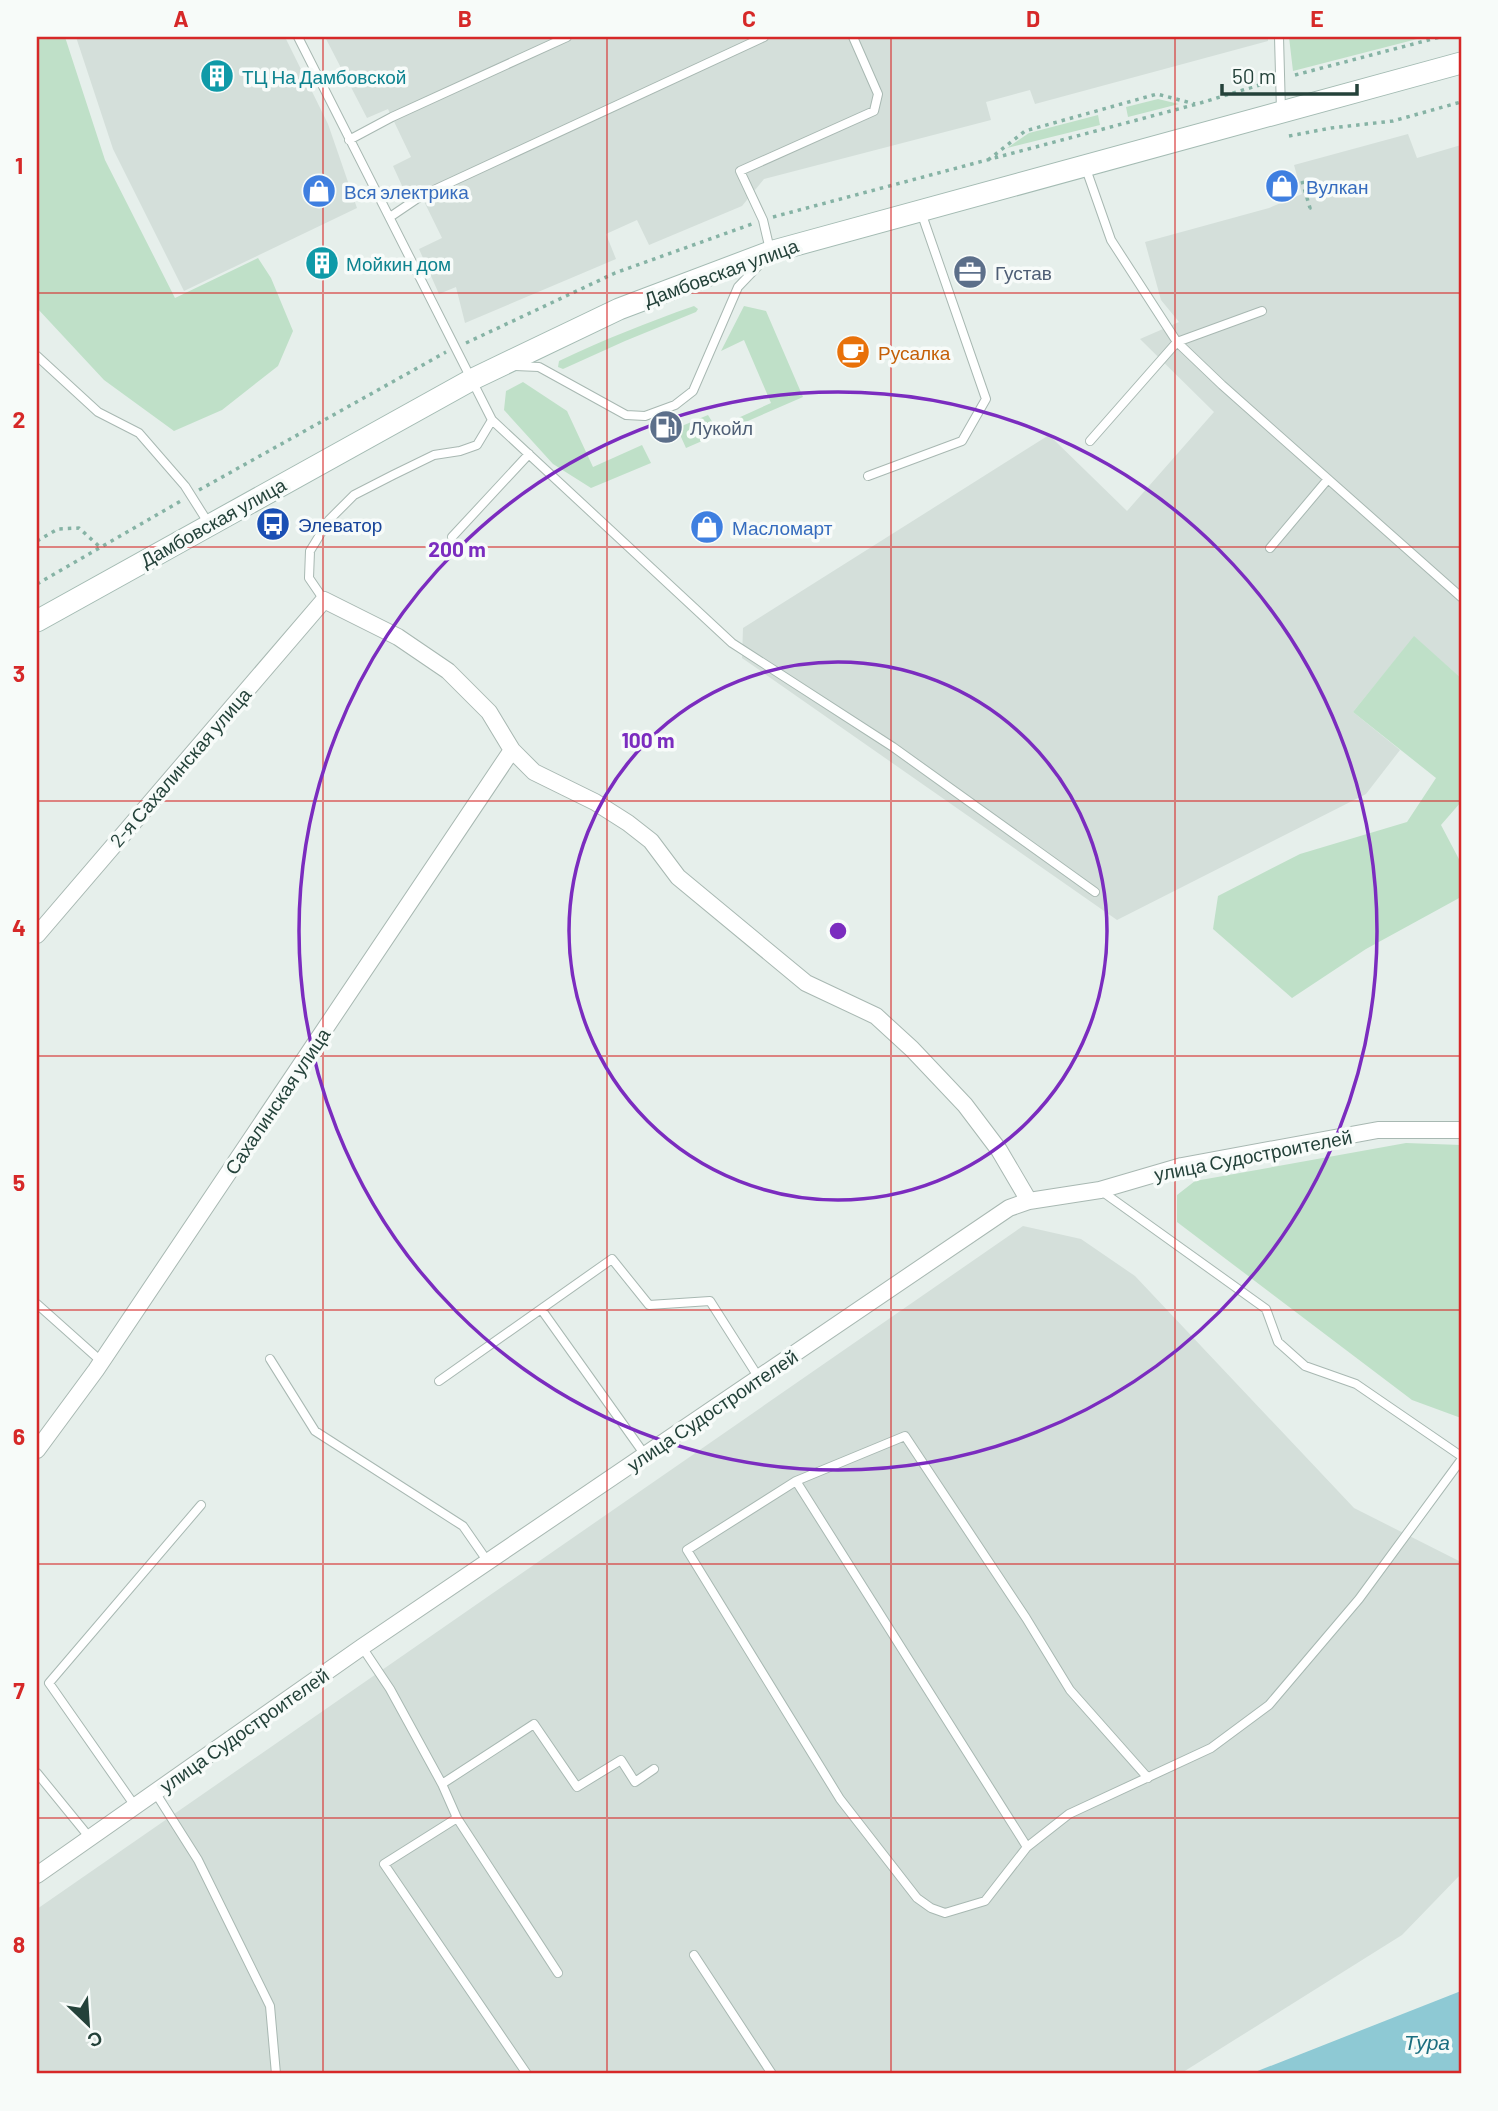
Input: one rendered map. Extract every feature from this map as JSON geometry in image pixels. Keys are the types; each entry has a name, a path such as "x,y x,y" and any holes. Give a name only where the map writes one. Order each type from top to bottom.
{"main road":[{"name":"Дамбовская улица","path":"37,621 472,379 619,309 771,252 1461,63"}],"street":[{"path":"324,600 398,637 447,671 489,712 512,750 534,772 595,802 628,822 652,841 678,877 806,983 876,1016 912,1049 965,1105 999,1150 1029,1201"},
{"name":"2-я Сахалинская улица","path":"37,934 324,600"},
{"name":"Сахалинская улица","path":"37,1450 102,1362 512,750"},
{"name":"улица Судостроителей","path":"37,1875 362,1647 1009,1208 1029,1201 1100,1190 1182,1166 1378,1130 1461,1130"}],"lane":[{"path":"298,37 492,420 732,643 893,747 1095,892"},
{"path":"349,140 567,37"},
{"path":"390,217 421,195 764,37"},
{"path":"501,365 539,367 626,415 645,416 676,405 693,391 738,287 771,252 763,220 740,171 874,111 878,94 853,37"},
{"path":"1279,37 1281,113"},
{"path":"1084,166 1111,240 1177,342 1461,597"},
{"path":"868,476 962,441 986,399 920,210"},
{"path":"1090,441 1177,342 1262,311"},
{"path":"37,356 98,412 139,433 185,486 209,524"},
{"path":"324,600 309,578 310,551 329,520 354,495 393,475 434,455 477,445 492,420"},
{"path":"452,537 529,454"},
{"path":"1270,548 1328,479"},
{"path":"1100,1190 1266,1309 1278,1342 1306,1366 1356,1384 1461,1458 1359,1599 1269,1705 1211,1748 1148,1778 1069,1814 1027,1847 985,1901 946,1913 931,1908 917,1898 841,1799 687,1550 796,1481 905,1436 1026,1618 1070,1690 1148,1778"},
{"path":"439,1381 612,1259 649,1305 710,1301 759,1378"},
{"path":"37,1304 102,1362"},
{"path":"541,1309 645,1455"},
{"path":"270,1359 314,1432 463,1526 488,1562"},
{"path":"796,1481 1027,1847"},
{"path":"135,1806 48,1683 201,1505"},
{"path":"362,1647 390,1689 442,1784 457,1818 558,1973"},
{"path":"442,1784 534,1724 577,1787 621,1760 635,1782 654,1769"},
{"path":"37,1773 90,1838"},
{"path":"155,1792 198,1860 270,2006 276,2074"},
{"path":"457,1818 384,1864 527,2074"},
{"path":"694,1955 772,2074"}],"path":[{"path":"1295,75 1440,37"},
{"path":"1197,104 1157,94 1025,131 987,160 1197,104 1266,83"},
{"path":"1289,136 1393,121 1461,102"},
{"path":"1303,181 1310,208 1307,209"},
{"path":"37,541 58,529 79,528 101,548 37,584"}],"shaded area":[{"path":"76,37 285,37 328,124 357,208 184,291 113,149"},
{"path":"325,37 1268,37 1268,41 1035,104 1030,90 986,102 991,120 764,179 742,206 649,245 637,220 606,234 616,259 465,323 456,287 439,294 419,249 442,238 416,185 404,190 393,166 411,157 388,109 367,118"},
{"path":"1408,134 1417,158 1461,145 1461,678 1414,637 1353,712 1400,750 1366,794 1117,920 742,658 743,628 1049,435 1127,511 1214,412 1140,339 1179,322 1161,300 1145,242 1269,208 1302,194 1294,165"},
{"path":"1023,1226 1081,1239 1135,1276 1354,1508 1461,1562 1461,1874 1402,1935 1180,2074 37,2074 37,1909"}],"green space":[{"path":"37,37 65,37 105,160 175,298 258,258 271,278 293,331 278,366 222,410 174,431 104,380 37,308"},
{"path":"1289,37 1425,37 1293,71"},
{"path":"1158,99 1179,104 1128,117 1126,107"},
{"path":"1098,115 1100,125 1007,148 1029,133"},
{"path":"694,306 698,309 696,312 563,369 558,367 559,361 592,346"},
{"path":"744,306 766,311 803,397 686,448 677,428 708,415 716,428 771,403 744,340 721,351"},
{"path":"523,382 567,411 593,467 642,445 651,463 591,488 553,464 504,410 506,391"},
{"path":"1414,636 1461,678 1461,802 1441,825 1461,863 1461,897 1366,949 1292,998 1213,929 1218,896 1300,854 1407,822 1436,778 1353,712"},
{"path":"1406,1143 1461,1145 1461,1418 1412,1400 1177,1222 1177,1195 1195,1181"}],"water":[{"name":"Тура","path":"1461,1991 1461,2074 1250,2074"}],"place":[{"name":"ТЦ На Дамбовской","path":"217,76"},
{"name":"Вулкан","path":"1282,186"},
{"name":"Вся электрика","path":"319,191"},
{"name":"Мойкин дом","path":"322,263"},
{"name":"Густав","path":"970,272"},
{"name":"Русалка","path":"853,352"},
{"name":"Лукойл","path":"666,427"},
{"name":"Элеватор","path":"273,524"},
{"name":"Масломарт","path":"707,527"}]}
